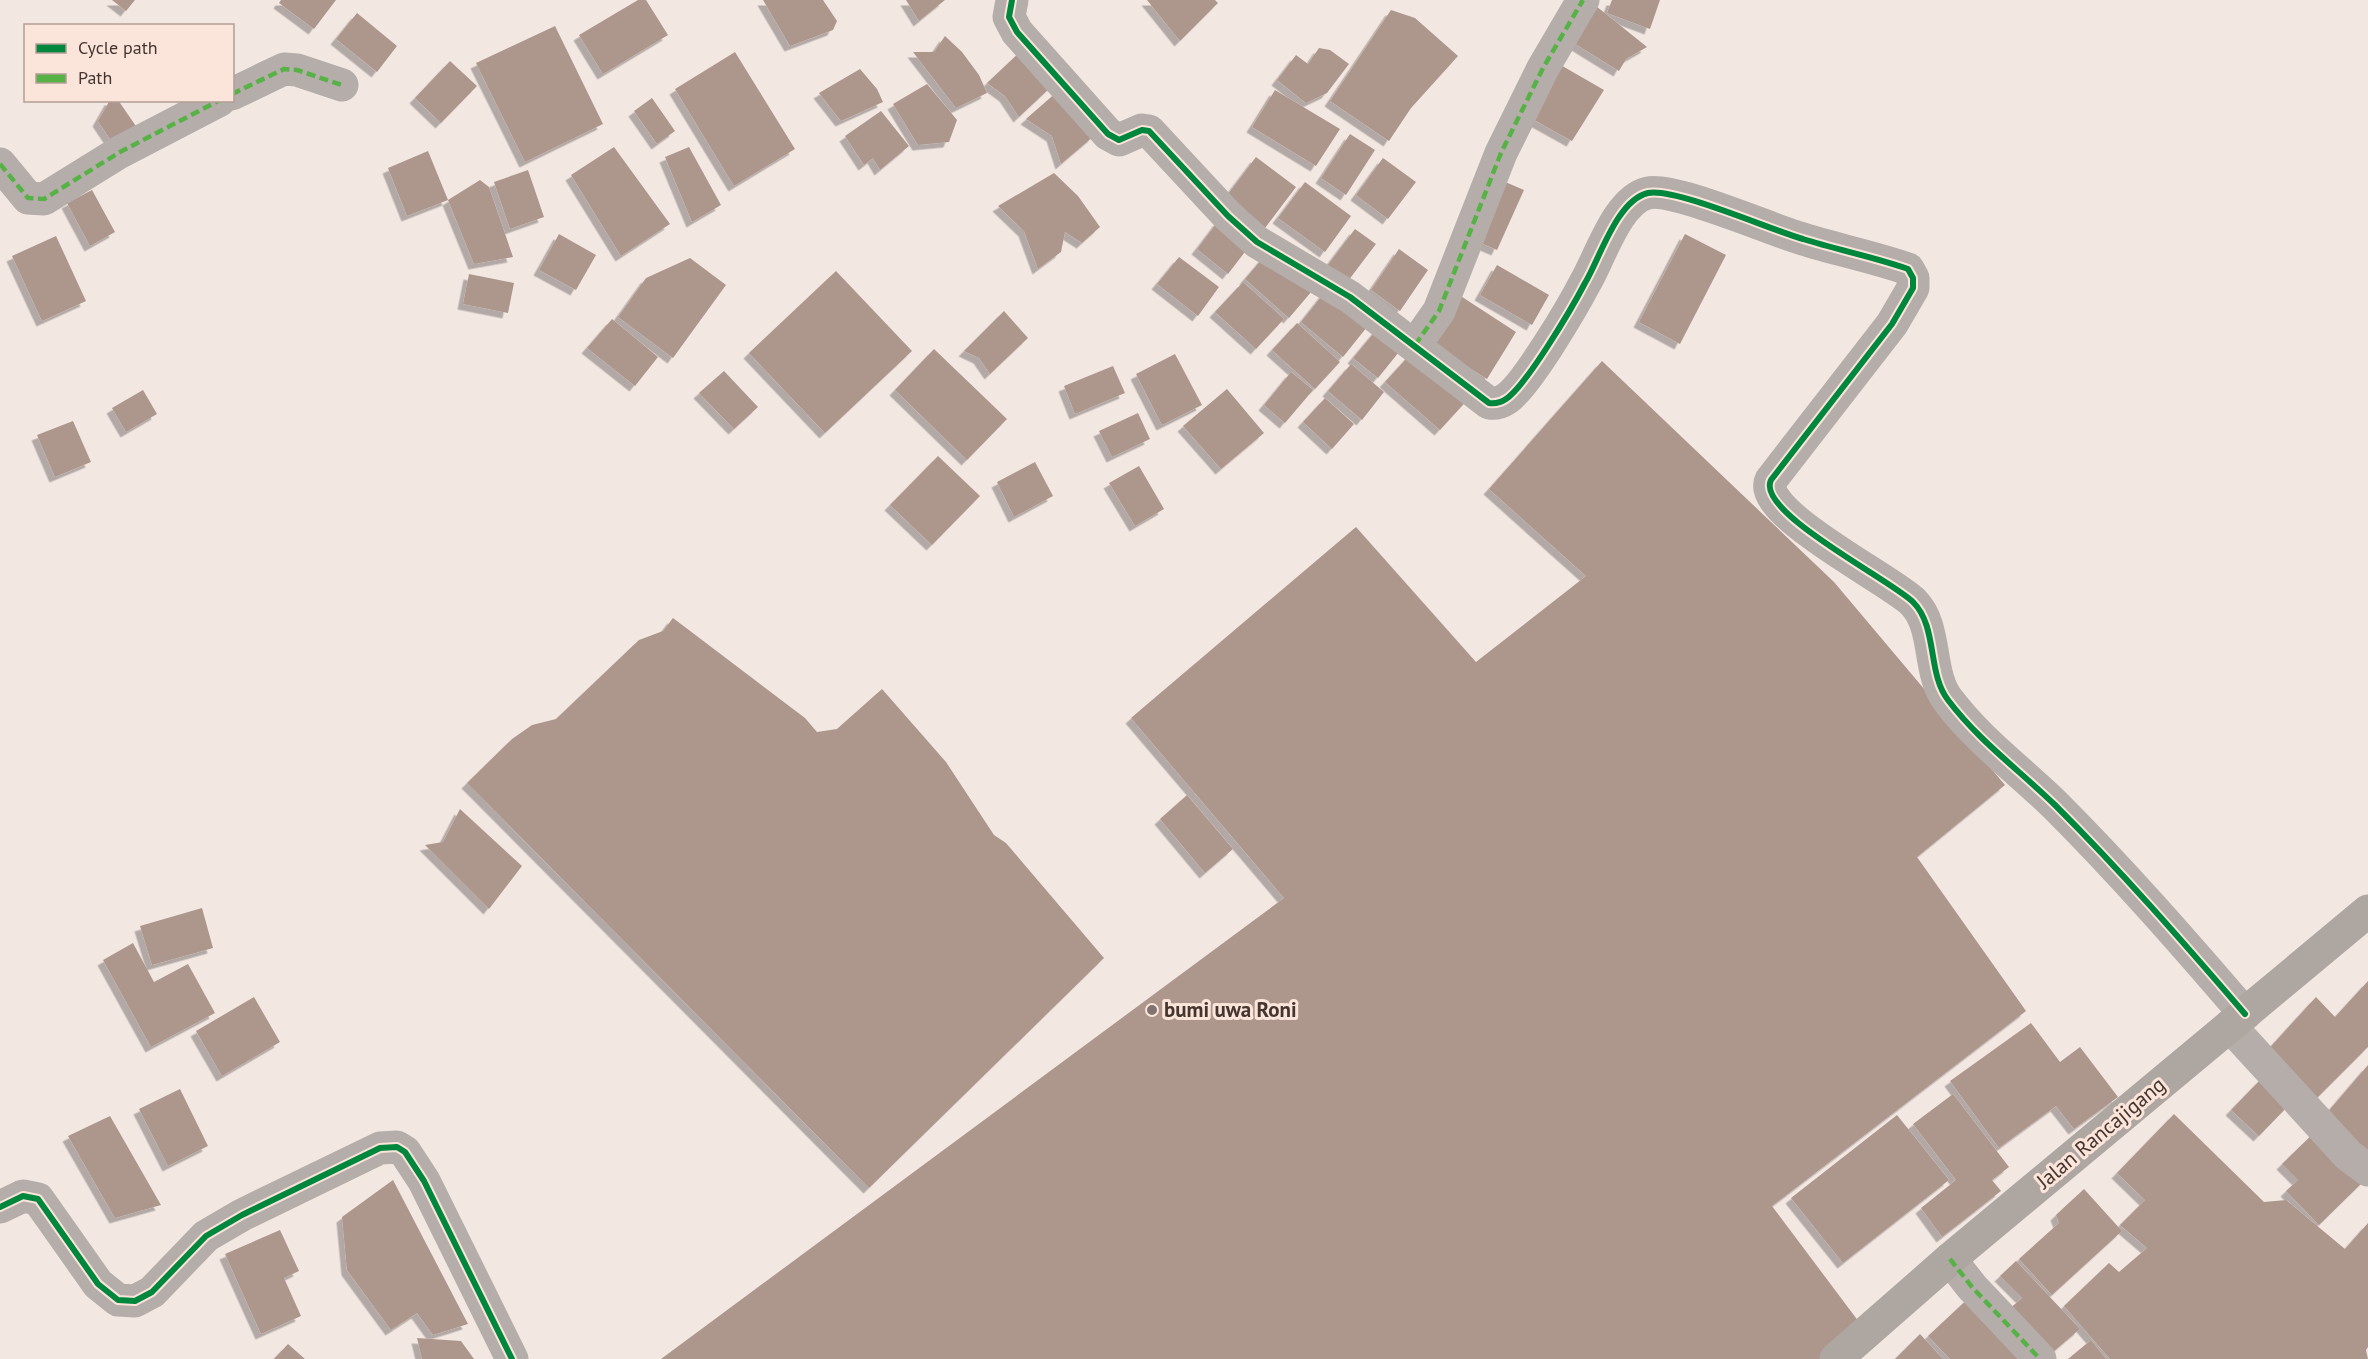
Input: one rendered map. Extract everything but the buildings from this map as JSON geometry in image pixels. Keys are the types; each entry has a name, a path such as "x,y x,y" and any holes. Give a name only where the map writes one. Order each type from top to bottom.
{"main road":[{"name":"Jalan Rancajigang","path":"1836,1359 1950,1259 2368,911"}],"street":[{"path":"1012,0 1009,17 1017,32 1108,134 1119,140 1142,130 1149,131 1228,216 1257,242 1350,297 1489,403 1495,404 1507,399 1528,375 1586,283 1617,220 1635,197 1650,192 1681,196 1803,239 1908,269 1913,278 1913,288 1892,324 1771,480 1769,488 1772,498 1791,518 1915,604 1923,620 1938,678 1946,698 1982,740 2054,805 2174,931 2237,1020 2348,1155 2368,1170"},
{"path":"1415,345 1439,311 1501,153 1544,68 1583,0"},
{"path":"234,93 284,69 297,70 342,85"},
{"path":"0,164 28,198 44,199 120,152 216,102"},
{"path":"0,1207 23,1197 38,1199 98,1284 118,1300 135,1301 152,1292 206,1236 242,1215 380,1148 397,1147 405,1152 424,1181 512,1359"},
{"path":"1950,1259 1972,1287 2040,1359"}],"marked path":[{"path":"1415,345 1439,311 1501,153 1543,68 1583,0"},
{"path":"234,93 284,69 297,70 342,85"},
{"path":"0,164 28,198 44,199 120,152 216,102"},
{"path":"1950,1259 1972,1287 2040,1359"}],"cycle path":[{"path":"1012,0 1009,17 1017,32 1108,134 1119,140 1142,130 1149,131 1228,216 1257,242 1350,297 1489,403 1498,403 1506,399 1525,379 1570,310 1618,218 1627,206 1648,193 1679,196 1803,239 1908,269 1913,278 1913,288 1892,324 1771,480 1772,494 1783,509 1803,527 1913,602 1921,612 1926,624 1941,689 1960,715 2055,805 2104,856 2245,1014"},
{"path":"0,1207 23,1196 38,1199 98,1284 118,1300 135,1301 152,1292 206,1236 242,1215 380,1148 397,1147 405,1152 424,1181 512,1359"}],"place":[{"name":"bumi uwa Roni","path":"1152,1010"}]}
